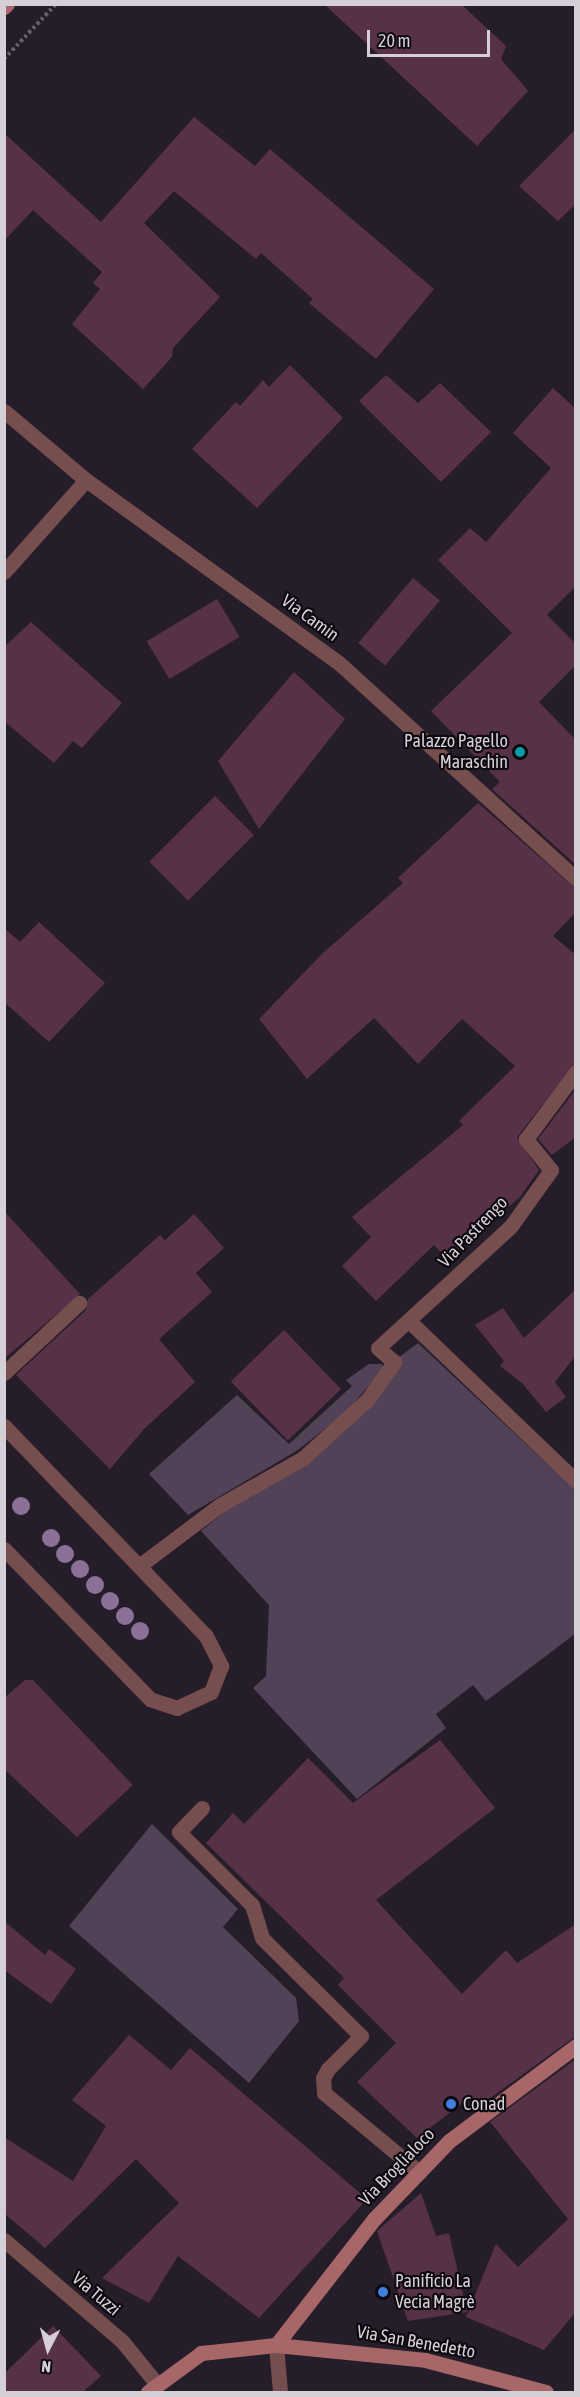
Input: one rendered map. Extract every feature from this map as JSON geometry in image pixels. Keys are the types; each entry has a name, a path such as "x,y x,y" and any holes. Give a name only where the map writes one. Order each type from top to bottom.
{"street":[{"name":"Via Camin","path":"4,411 86,480 339,663 576,879"},
{"path":"4,572 86,480"},
{"name":"Via Pastrengo","path":"139,1566 220,1505 303,1458 368,1400 394,1362 378,1348 511,1226 551,1170 526,1139 576,1072"},
{"path":"4,1373 79,1303"},
{"path":"409,1321 576,1481"},
{"path":"4,1426 217,1650 219,1677 211,1692 194,1703 177,1708 150,1700 4,1549"},
{"path":"201,1808 179,1832 252,1905 262,1938 361,2036 328,2069 323,2078 324,2093 419,2172"},
{"name":"Via Broglialoco","path":"276,2345 375,2218 449,2141 576,2046"},
{"name":"Via Tuzzi","path":"4,2240 122,2341 152,2388"},
{"path":"276,2345 280,2392"},
{"name":"Via San Benedetto","path":"152,2388 201,2353 276,2345 425,2360 546,2392"}],"path":[{"path":"4,59 56,4"}],"shaded area":[{"path":"418,1343 575,1490 575,1634 486,1701 473,1685 436,1714 446,1728 357,1799 253,1688 266,1676 269,1605 201,1531 229,1508 313,1456 395,1360"},
{"path":"369,1364 382,1364 383,1369 346,1412 298,1450 188,1515 149,1474 237,1395 289,1444 352,1386 346,1380"},
{"path":"152,1824 238,1909 223,1927 296,1998 299,2021 249,2083 69,1926"}],"building":[{"path":"324,4 461,4 506,46 501,59 528,91 477,146"},
{"path":"194,117 255,166 270,149 434,289 376,359 309,303 313,299 261,253 256,259 174,191 144,223 220,297 173,348 172,357 143,389 72,324 100,289 93,283 102,272 33,210 4,241 4,133 101,222"},
{"path":"576,129 576,204 558,221 519,186"},
{"path":"290,365 343,418 257,508 192,449 236,402 240,406 263,380 269,387"},
{"path":"386,375 418,403 440,383 491,432 441,482 359,401"},
{"path":"553,388 576,409 576,586 547,615 576,644 576,665 539,702 576,740 576,865 492,789 500,782 431,711 512,633 438,560 470,528 486,542 551,468 513,433"},
{"path":"413,578 440,600 385,666 358,643"},
{"path":"217,599 240,637 169,679 147,641"},
{"path":"31,622 122,703 82,748 73,741 54,763 4,721 4,647"},
{"path":"294,672 345,719 259,829 218,761"},
{"path":"215,796 254,835 188,901 149,862"},
{"path":"478,803 576,889 576,912 553,936 576,955 576,1062 517,1137 539,1170 520,1197 447,1259 434,1245 376,1301 342,1266 371,1237 352,1217 463,1125 459,1121 515,1066 462,1019 418,1064 374,1018 307,1079 259,1019 323,953 403,883 398,878"},
{"path":"39,922 105,983 49,1042 4,1002 4,928 20,942"},
{"path":"576,1089 576,1137 552,1155 538,1139"},
{"path":"4,1211 80,1294 4,1359"},
{"path":"194,1214 224,1248 196,1273 212,1292 159,1339 195,1382 144,1429 110,1469 16,1375 86,1310 88,1299 160,1235 165,1240"},
{"path":"576,1289 576,1355 555,1382 566,1397 546,1412 522,1383 500,1366 504,1361 475,1325 503,1308 524,1338"},
{"path":"284,1330 341,1389 288,1440 231,1381"},
{"path":"25,1680 33,1680 133,1785 77,1837 4,1769 4,1698"},
{"path":"440,1740 495,1808 376,1900 462,1994 506,1950 517,1963 576,1924 576,2036 478,2107 470,2097 417,2138 357,2082 396,2043 338,1985 344,1978 206,1843 233,1813 244,1824 308,1758 353,1803"},
{"path":"4,1921 45,1955 49,1949 76,1969 51,2004 4,1970"},
{"path":"129,2035 171,2070 190,2048 367,2199 259,2318 178,2256 149,2303 102,2278 179,2203 136,2159 45,2248 4,2213 4,2137 73,2181 106,2126 72,2100"},
{"path":"576,2059 576,2312 544,2350 466,2317 496,2244 518,2267 568,2219 490,2122"},
{"path":"421,2193 436,2236 449,2233 467,2312 408,2321 377,2231"},
{"path":"53,2326 101,2376 83,2392 4,2392 4,2374"}],"place":[{"name":"Palazzo Pagello Maraschin","path":"520,752"},
{"name":"Conad","path":"451,2104"},
{"name":"Panificio La Vecia Magrè","path":"383,2292"}]}
